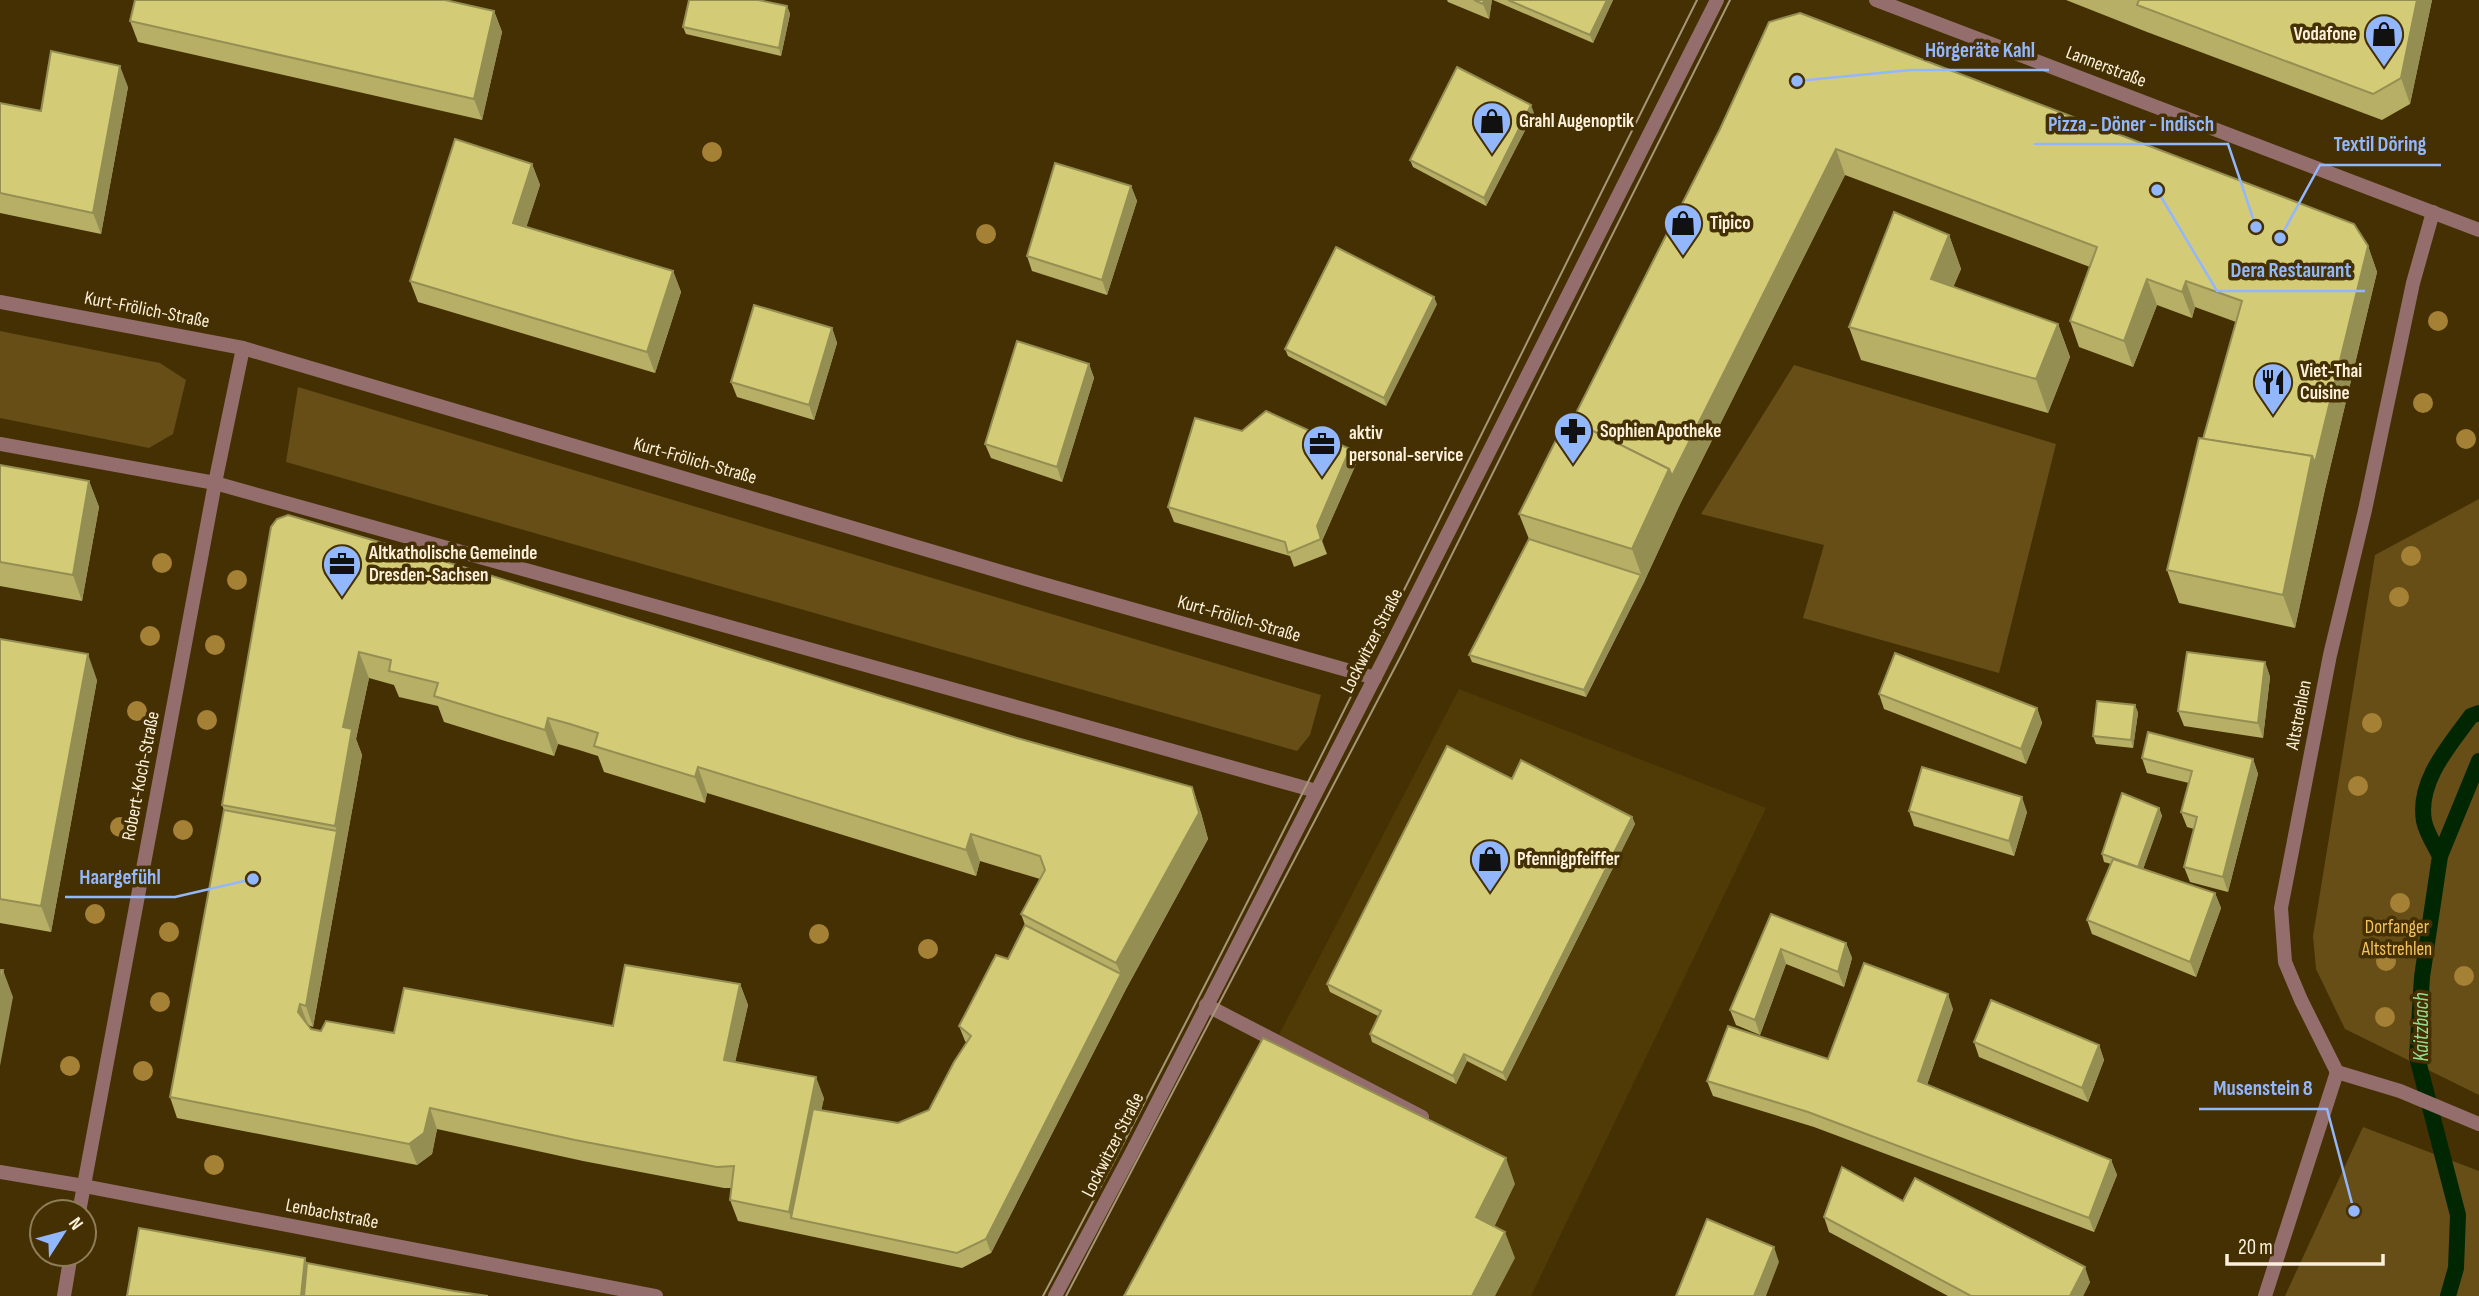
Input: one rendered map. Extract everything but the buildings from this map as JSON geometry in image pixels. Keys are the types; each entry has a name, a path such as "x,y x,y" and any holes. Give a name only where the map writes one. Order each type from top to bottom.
{"street":[{"name":"Lockwitzer Straße","path":"1055,1296 1131,1154 1375,677 1717,0"},
{"name":"Lannerstraße","path":"1876,0 2479,230"},
{"name":"Altstrehlen","path":"2337,1072 2285,962 2281,908 2330,656 2365,510 2413,283 2433,212"},
{"name":"Kurt-Frölich-Straße","path":"0,302 243,348 1023,578 1375,677"},
{"name":"Robert-Koch-Straße","path":"82,1198 215,483 243,348"},
{"path":"0,444 215,483 1315,791"},
{"path":"1206,1005 1431,1122"},
{"path":"2265,1296 2337,1072 2400,1091 2479,1124"},
{"name":"Lenbachstraße","path":"0,1172 656,1296"},
{"path":"64,1296 69,1268"}],"shaded area":[{"path":"1459,689 1766,808 1531,1296 1143,1296"}],"green space":[{"path":"0,331 160,363 186,380 173,434 149,448 0,418"},
{"path":"1794,365 2056,444 1999,673 1803,618 1824,545 1701,514"},
{"path":"298,387 1321,695 1310,735 1297,751 286,462"},
{"name":"Dorfanger Altstrehlen","path":"2479,499 2479,1095 2345,1029 2316,969 2313,936 2375,555"},
{"path":"2363,1127 2479,1171 2479,1296 2285,1296"}],"waterway":[{"path":"2440,856 2424,821 2425,792 2445,751 2471,716 2479,713"},
{"name":"Kaitzbach","path":"2448,1296 2456,1268 2458,1215 2417,1057 2422,977 2440,856 2479,761"}],"tram line":[{"path":"1043,1296 1293,812 1697,0"},
{"path":"1066,1296 1404,650 1730,0"}],"place":[{"name":"Vodafone","path":"2384,68"},
{"name":"Hörgeräte Kahl","path":"1797,81"},
{"name":"Grahl Augenoptik","path":"1492,155"},
{"name":"Dera Restaurant","path":"2157,190"},
{"name":"Pizza - Döner - Indisch","path":"2256,227"},
{"name":"Textil Döring","path":"2280,238"},
{"name":"Tipico","path":"1683,257"},
{"name":"Viet-Thai Cuisine","path":"2273,416"},
{"name":"Sophien Apotheke","path":"1573,465"},
{"name":"aktiv personal-service","path":"1322,478"},
{"name":"Altkatholische Gemeinde Dresden-Sachsen","path":"342,598"},
{"name":"Haargefühl","path":"253,879"},
{"name":"Pfennigpfeiffer","path":"1490,893"},
{"name":"Musenstein 8","path":"2354,1211"}]}
